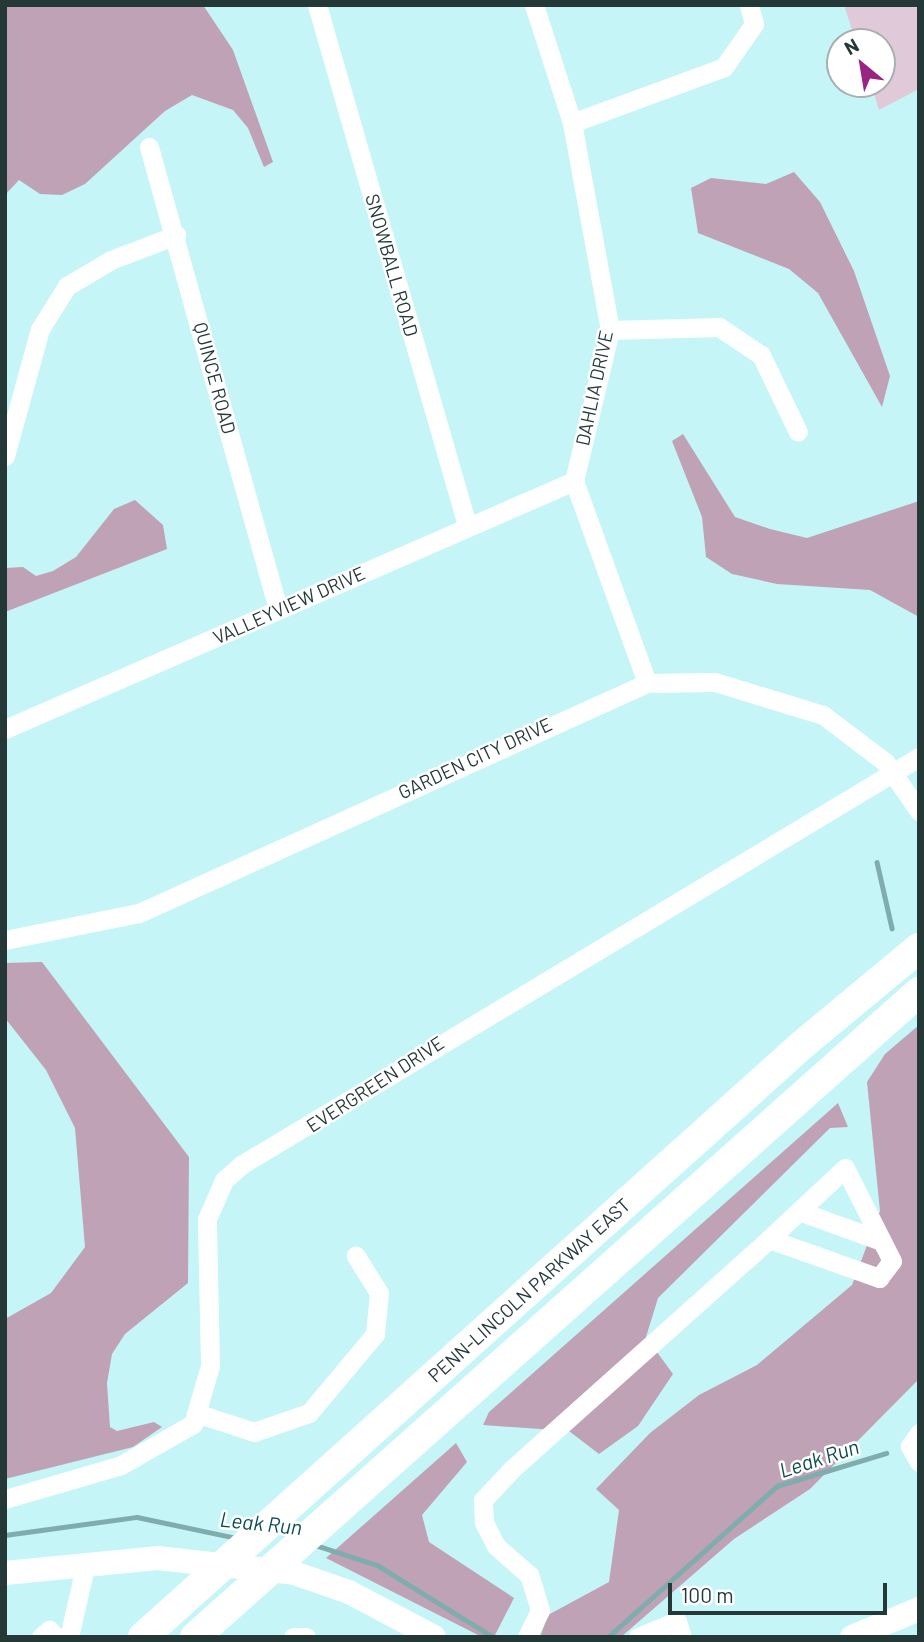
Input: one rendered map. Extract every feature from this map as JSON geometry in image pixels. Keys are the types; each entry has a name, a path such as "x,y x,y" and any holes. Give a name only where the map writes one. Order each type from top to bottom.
{"highway":[{"name":"PENN-LINCOLN PARKWAY EAST","path":"143,1637 919,948"},
{"name":"PENN-LINCOLN PARKWAY EAST","path":"195,1637 919,992"}],"main road":[{"path":"5,1573 86,1563 183,1558 294,1573 349,1592 434,1637"},
{"path":"852,1637 919,1609"}],"street":[{"name":"SNOWBALL ROAD","path":"317,5 467,525"},
{"name":"DAHLIA DRIVE","path":"534,5 572,123 610,330 574,481"},
{"path":"572,123 724,67 754,24 749,5"},
{"name":"QUINCE ROAD","path":"149,147 176,235 278,609"},
{"path":"5,456 40,329 67,286 111,260 176,235"},
{"path":"610,330 719,327 761,355 798,432"},
{"name":"VALLEYVIEW DRIVE","path":"5,729 467,525 574,481"},
{"path":"574,481 647,683"},
{"name":"GARDEN CITY DRIVE","path":"5,940 139,913 647,683 715,681 795,702 859,738 893,772 919,811"},
{"name":"EVERGREEN DRIVE","path":"199,1415 210,1366 207,1219 224,1180 478,1018 919,757"},
{"path":"527,1637 540,1610 529,1575 496,1546 484,1522 483,1500 845,1168 892,1261 879,1278 769,1239"},
{"path":"799,1211 882,1241"},
{"path":"5,1499 121,1465 181,1436 199,1415 254,1432 309,1413 375,1334 379,1293 356,1256"},
{"path":"919,1433 910,1446 919,1462"},
{"path":"69,1637 86,1563"},
{"path":"638,1637 677,1621 682,1637"},
{"path":"41,1637 49,1630 56,1637"},
{"path":"293,1637 306,1637"}],"shaded area":[{"path":"5,5 203,5 233,50 273,162 264,167 248,128 233,110 192,95 165,111 85,184 62,195 40,194 19,180 5,195"},
{"path":"844,5 919,5 919,89 879,110 875,98 896,98 896,28 851,28"},
{"path":"794,172 820,202 854,271 890,376 882,407 818,293 789,269 698,233 691,188 711,178 766,184"},
{"path":"683,434 735,517 770,529 807,538 919,501 919,617 870,590 777,584 732,574 706,557 702,517 672,441"},
{"path":"135,500 163,525 167,549 5,612 5,568 23,567 36,576 53,571 76,557 114,509"},
{"path":"42,962 189,1157 188,1283 125,1334 112,1354 107,1383 110,1427 117,1431 154,1422 162,1427 133,1447 5,1479 5,1319 51,1293 85,1247 75,1128 46,1070 5,1018 5,963"},
{"path":"919,1025 919,1379 810,1489 734,1539 621,1637 540,1637 548,1615 609,1582 619,1510 596,1489 650,1433 699,1395 757,1365 852,1285 880,1211 867,1082 885,1054"},
{"path":"838,1103 848,1127 830,1128 658,1298 646,1337 673,1374 638,1426 599,1454 569,1431 483,1425 489,1412"},
{"path":"456,1443 467,1462 422,1515 429,1542 514,1598 494,1637 482,1637 326,1558"}],"waterway":[{"path":"877,862 892,928"},
{"name":"Leak Run","path":"608,1637 777,1486 886,1453"},
{"name":"Leak Run","path":"5,1535 137,1517 237,1538"},
{"name":"Leak Run","path":"315,1545 377,1565 493,1637"}]}
